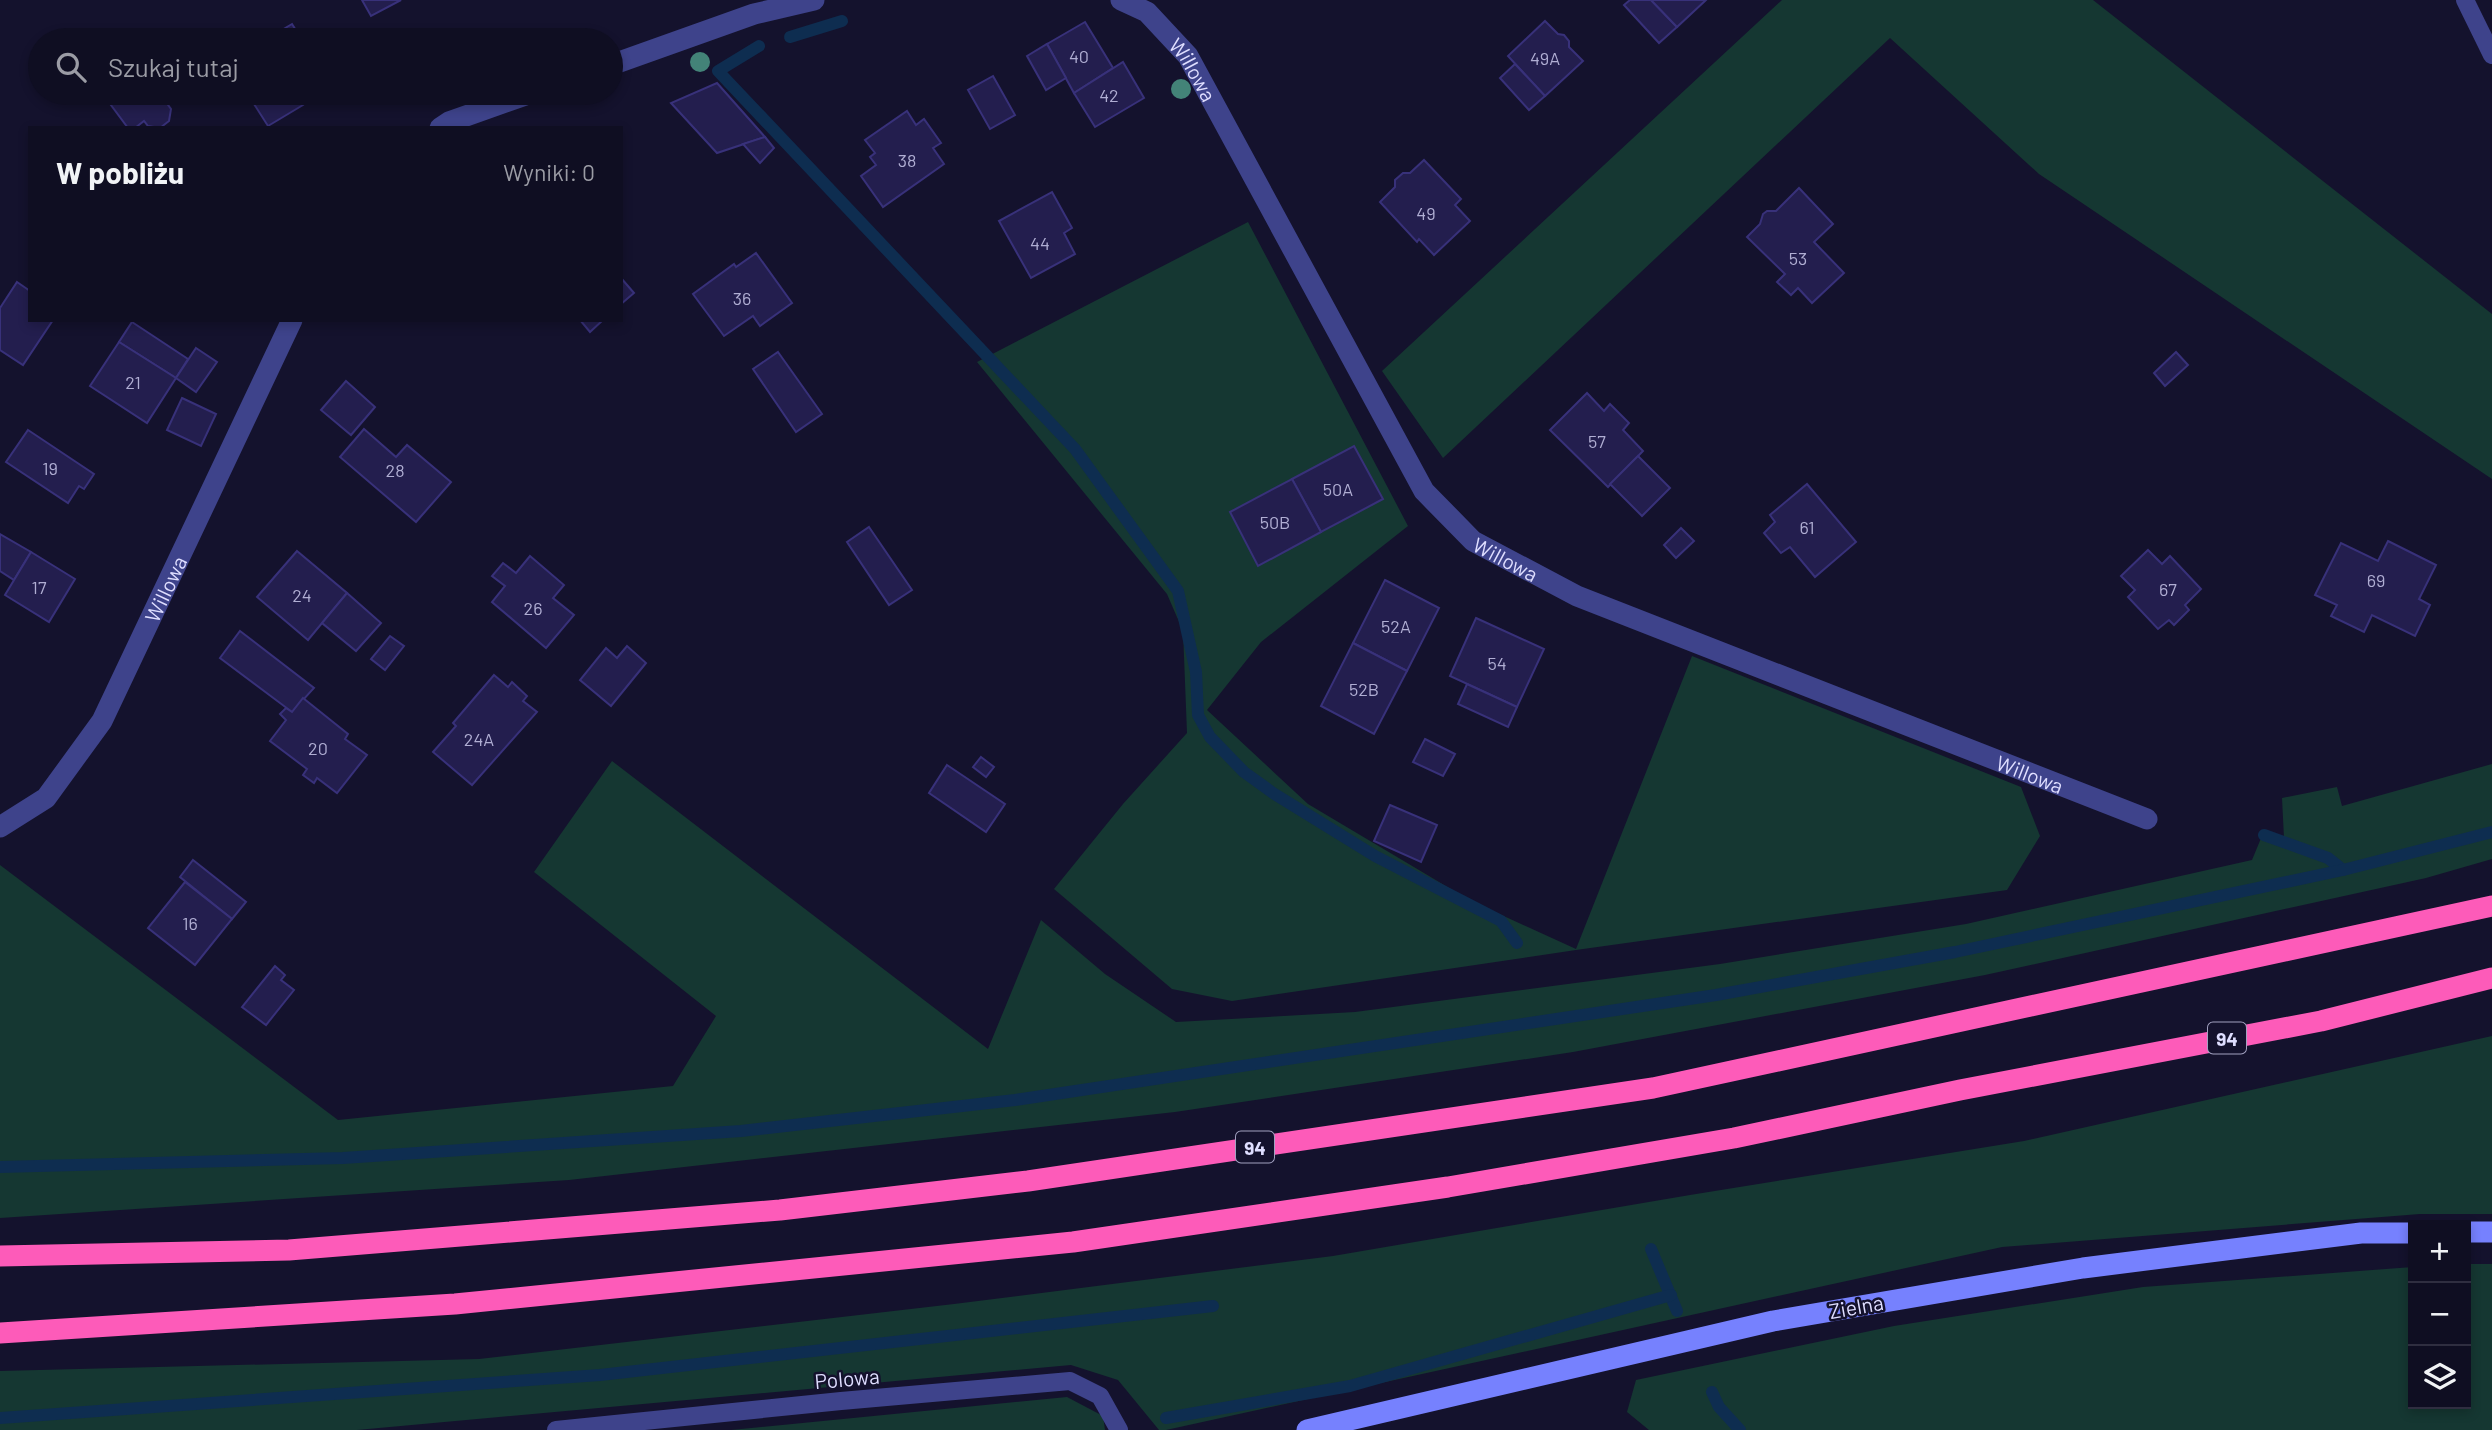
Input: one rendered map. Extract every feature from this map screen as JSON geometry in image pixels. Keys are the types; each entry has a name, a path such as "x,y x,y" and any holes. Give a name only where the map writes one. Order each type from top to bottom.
{"highway":[{"name":"94","path":"0,1256 289,1250 780,1210 1028,1181 1653,1088 2492,906"},
{"name":"94","path":"0,1333 455,1304 1073,1242 1448,1187 1734,1138 1960,1090 2320,1021 2492,978"}],"street":[{"path":"623,61 754,14 814,0"},
{"name":"Willowa","path":"1121,0 1147,12 1188,56 1424,491 1473,541 1577,596 2147,818"},
{"path":"443,126 497,105"},
{"name":"Willowa","path":"0,827 46,798 102,721 291,322"},
{"path":"2471,1232 2492,1232"},
{"name":"Zielna","path":"1307,1430 1773,1321 2083,1268 2361,1233 2408,1233"}],"lane":[{"path":"2465,0 2492,55"},
{"name":"Polowa","path":"556,1430 1070,1381 1100,1396 1119,1430"}],"green space":[{"path":"1782,0 2093,0 2492,314 2492,479 2039,174 1890,38 1443,458 1382,371"},
{"path":"1248,222 1408,526 1261,642 1207,710 1308,804 1471,901 1576,949 1692,656 2021,787 2040,836 2007,890 1232,1001 1172,989 1054,889 1123,804 1187,733 1183,631 1167,594 977,362"},
{"path":"612,761 988,1049 1041,920 1105,974 1176,1022 1355,1012 1720,964 1966,924 2252,860 2264,831 2284,838 2282,798 2337,787 2342,806 2492,764 2492,859 2426,878 1985,975 1573,1052 1175,1112 569,1180 0,1218 0,865 338,1120 673,1086 716,1016 534,872"},
{"path":"2492,1036 2492,1214 2420,1214 2002,1247 1166,1430 1159,1430 1118,1380 1071,1365 357,1430 0,1430 0,1371 479,1359 954,1304 1333,1256 2024,1141"},
{"path":"2471,1264 2492,1264 2492,1430 1649,1430 1627,1412 1636,1380 1894,1326 2143,1287 2408,1267 2408,1409 2471,1409"},
{"path":"1067,1397 1103,1416 1105,1430 731,1430"}],"building":[{"path":"362,0 401,0 371,16"},
{"path":"1630,0 1651,0 1677,27 1659,43 1624,5"},
{"path":"1651,0 1706,0 1677,27"},
{"path":"1545,21 1558,34 1564,35 1569,41 1569,47 1583,61 1545,96 1508,56"},
{"path":"1085,22 1113,68 1074,93 1047,44"},
{"path":"1047,44 1066,78 1046,90 1027,56"},
{"path":"1123,62 1144,98 1095,127 1074,93"},
{"path":"1515,64 1545,96 1529,110 1500,78"},
{"path":"993,76 1015,115 990,129 968,90"},
{"path":"717,83 765,137 717,153 671,103"},
{"path":"111,105 168,105 171,109 169,121 163,126 148,126 144,121 138,126 127,126"},
{"path":"255,105 303,105 268,126"},
{"path":"907,111 916,125 924,119 941,143 933,148 944,164 883,207 861,176 876,165 870,157 875,153 865,140"},
{"path":"765,137 774,148 760,163 743,144"},
{"path":"1424,160 1461,199 1455,205 1470,221 1434,255 1419,239 1417,242 1380,202 1395,187 1395,180 1403,173 1410,173"},
{"path":"1799,188 1833,224 1814,242 1844,273 1812,303 1798,288 1791,295 1777,282 1785,274 1747,237 1760,224 1763,214 1776,211"},
{"path":"1052,192 1072,228 1064,233 1075,254 1031,278 999,221"},
{"path":"756,253 792,303 760,326 753,316 724,336 693,294 734,264 736,267"},
{"path":"623,280 634,293 623,302"},
{"path":"17,282 28,290 28,322 52,322 23,365 0,350 0,308"},
{"path":"132,322 188,359 176,378 119,342"},
{"path":"582,322 601,322 590,332"},
{"path":"119,342 176,378 147,423 90,386"},
{"path":"196,348 217,362 196,392 176,378"},
{"path":"778,352 822,414 796,432 753,369"},
{"path":"2176,352 2188,365 2165,386 2154,373"},
{"path":"346,381 375,407 351,435 321,410"},
{"path":"1587,393 1604,411 1610,404 1629,423 1623,430 1643,451 1608,487 1550,430"},
{"path":"182,398 216,414 201,446 167,430"},
{"path":"364,429 396,457 407,445 451,482 416,522 340,457"},
{"path":"28,430 94,474 84,489 79,486 68,503 6,462"},
{"path":"1354,446 1383,499 1321,532 1292,479"},
{"path":"1638,456 1670,488 1642,516 1610,484"},
{"path":"1292,479 1321,532 1258,566 1230,512"},
{"path":"1807,484 1856,542 1815,577 1790,547 1781,553 1764,533 1775,522 1770,515"},
{"path":"869,527 912,590 889,605 847,542"},
{"path":"1681,528 1694,541 1676,558 1664,545"},
{"path":"0,534 31,552 14,580 0,571"},
{"path":"2388,541 2436,565 2419,599 2430,605 2415,636 2372,615 2364,632 2331,616 2337,605 2315,595 2341,543 2378,561"},
{"path":"2148,550 2162,564 2170,556 2201,589 2185,605 2189,610 2174,625 2169,620 2158,629 2128,597 2135,590 2121,576"},
{"path":"297,551 347,593 308,640 257,597"},
{"path":"31,552 75,579 49,622 5,595"},
{"path":"530,556 564,585 553,598 574,615 546,648 492,602 505,586 492,576 503,563 516,573"},
{"path":"1385,580 1439,608 1407,671 1353,643"},
{"path":"347,593 381,623 356,651 322,623"},
{"path":"1476,618 1544,649 1517,707 1450,676"},
{"path":"240,631 314,688 292,712 220,658"},
{"path":"390,636 404,646 385,670 371,659"},
{"path":"1353,643 1407,671 1374,734 1321,706"},
{"path":"627,646 646,663 611,706 580,680 606,648 617,658"},
{"path":"494,675 508,687 512,682 527,696 523,701 537,712 472,785 433,752 456,726 453,723"},
{"path":"1467,684 1517,707 1508,727 1458,704"},
{"path":"303,698 348,734 345,739 367,755 337,793 317,778 314,783 303,775 307,769 270,741 286,720 280,714 286,708 292,712"},
{"path":"1425,739 1455,754 1443,776 1413,762"},
{"path":"981,757 994,767 986,777 973,767"},
{"path":"947,765 1005,804 986,832 929,793"},
{"path":"1390,805 1437,825 1421,862 1374,841"},
{"path":"193,860 246,902 232,919 180,877"},
{"path":"185,882 232,919 195,965 148,928"},
{"path":"275,966 285,975 281,980 294,990 266,1025 242,1007"}],"waterway":[{"path":"790,37 842,21"},
{"path":"759,46 718,71 1075,449 1178,591 1196,672 1198,715 1210,737 1244,772 1273,793 1375,856 1501,921 1517,943"},
{"path":"0,1167 343,1158 741,1131 1015,1100 1716,995 1955,952 2343,870 2492,832"},
{"path":"2264,835 2328,858 2343,870"},
{"path":"1651,1249 1677,1311"},
{"path":"1166,1418 1350,1386 1671,1295"},
{"path":"0,1418 600,1375 1213,1306"},
{"path":"1712,1392 1719,1407 1740,1430"}]}
